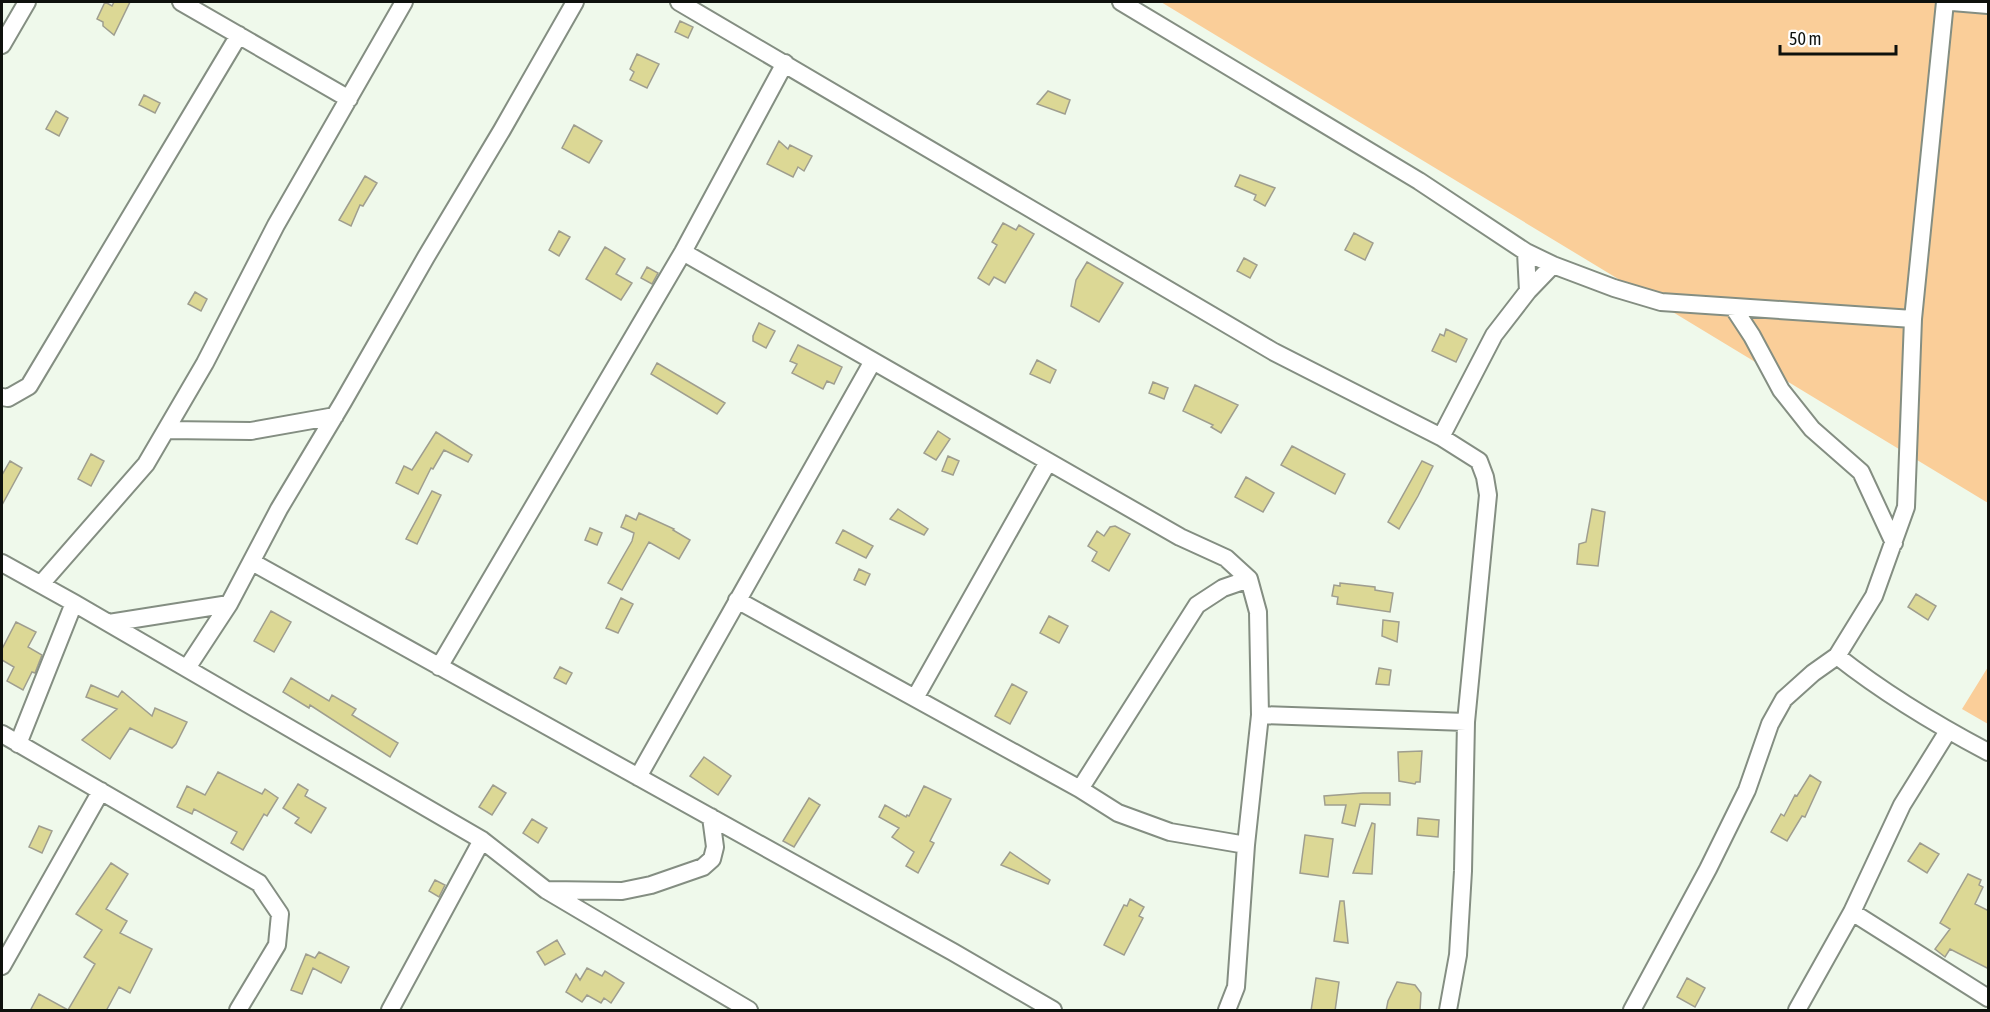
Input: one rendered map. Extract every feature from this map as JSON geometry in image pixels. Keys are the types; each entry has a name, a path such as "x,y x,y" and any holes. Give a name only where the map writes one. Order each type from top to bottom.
{"street":[{"path":"2,45 27,2"},
{"path":"181,2 349,99"},
{"path":"41,584 146,464 205,363 276,225 404,2"},
{"path":"187,668 229,604 279,509 575,2"},
{"path":"680,2 1274,352 1441,437 1479,461 1488,495 1466,723 1458,955 1448,1011"},
{"path":"1121,2 1419,181 1526,252 1553,266 1661,302 1913,319"},
{"path":"1632,1011 1708,870 1747,789 1770,724 1784,699 1813,673 1837,656 1874,596 1906,507 1913,319 1945,2"},
{"path":"1952,2 1989,5"},
{"path":"2,397 8,398 29,386 239,35"},
{"path":"439,667 683,252 785,63"},
{"path":"683,252 1180,537 1226,558 1249,579 1258,612 1260,715 1246,845 1236,987 1227,1011"},
{"path":"1526,252 1527,291"},
{"path":"1441,437 1494,335 1527,291 1553,266"},
{"path":"1733,307 1752,336 1781,390 1812,429 1861,471 1894,543"},
{"path":"638,777 873,360"},
{"path":"166,429 251,431 335,416"},
{"path":"915,698 1048,462"},
{"path":"2,562 482,840 546,890 749,1011"},
{"path":"252,562 953,952 1053,1011"},
{"path":"1080,789 1197,604 1223,588 1249,579"},
{"path":"737,600 1080,789 1118,813 1170,832 1246,845"},
{"path":"18,744 74,603"},
{"path":"109,623 229,604"},
{"path":"1837,656 1872,684 1948,731 1989,752"},
{"path":"1260,715 1466,723"},
{"path":"1797,1011 1852,912 1902,805 1948,731"},
{"path":"2,734 259,883 280,914 277,945 238,1011"},
{"path":"2,966 101,791"},
{"path":"546,890 622,891 651,885 704,867 712,859 715,847 711,817"},
{"path":"390,1011 482,840"},
{"path":"1852,912 1989,998"}],"shaded area":[{"path":"1161,2 1988,2 1988,503"},
{"path":"1988,667 1988,724 1962,709"}],"building":[{"path":"105,2 112,6 114,2 130,2 114,35 103,26 103,22 97,19"},
{"path":"680,21 693,27 688,38 675,32"},
{"path":"637,54 659,64 647,88 630,80 634,72 630,69"},
{"path":"1048,91 1070,100 1065,114 1037,104"},
{"path":"144,95 160,103 155,113 139,105"},
{"path":"56,111 68,118 59,136 46,129"},
{"path":"574,125 602,141 589,163 562,148"},
{"path":"779,141 788,149 790,145 812,156 804,171 798,167 793,177 767,164"},
{"path":"1240,175 1275,188 1265,206 1254,200 1256,195 1235,186"},
{"path":"365,176 377,183 363,206 360,205 351,226 339,220"},
{"path":"1003,223 1016,230 1019,225 1034,234 1005,283 994,277 989,285 978,278 997,245 992,242"},
{"path":"559,231 570,237 559,256 549,250"},
{"path":"1354,233 1373,243 1365,260 1345,250"},
{"path":"605,247 625,259 616,274 632,283 621,300 586,279"},
{"path":"1244,258 1257,265 1250,278 1237,271"},
{"path":"1087,262 1123,283 1099,322 1071,306 1076,280"},
{"path":"647,267 658,273 652,284 641,278"},
{"path":"195,292 207,299 201,311 188,304"},
{"path":"759,323 775,331 766,348 753,341"},
{"path":"1446,329 1467,339 1456,362 1432,351 1440,334 1444,336"},
{"path":"798,345 842,367 834,384 827,381 823,389 792,373 797,364 790,361"},
{"path":"1037,360 1056,370 1050,383 1030,374"},
{"path":"657,363 725,403 717,414 651,374"},
{"path":"1153,382 1168,388 1164,399 1149,393"},
{"path":"1195,385 1238,405 1221,433 1211,427 1213,425 1183,411"},
{"path":"938,431 950,439 936,460 924,453"},
{"path":"436,432 472,455 468,462 444,450 433,469 431,468 418,494 396,483 404,466 412,470"},
{"path":"1292,446 1345,474 1335,494 1281,465"},
{"path":"91,454 104,461 91,486 78,479"},
{"path":"948,456 959,461 953,475 942,471"},
{"path":"10,461 22,468 2,505 2,475"},
{"path":"1422,461 1433,466 1399,529 1388,522"},
{"path":"1246,477 1274,493 1263,512 1235,497"},
{"path":"432,491 441,495 417,544 406,539"},
{"path":"898,509 928,529 924,535 890,519"},
{"path":"1592,509 1605,512 1598,566 1577,564 1579,544 1586,542"},
{"path":"639,513 674,529 690,540 679,559 649,542 622,590 608,583 632,541 634,533 621,527 626,515 636,520"},
{"path":"1115,526 1130,534 1109,571 1092,561 1097,552 1088,546 1097,531 1104,536 1110,527"},
{"path":"590,528 602,533 597,545 585,540"},
{"path":"843,530 873,546 866,558 836,543"},
{"path":"859,569 870,574 865,585 854,580"},
{"path":"1340,583 1375,587 1375,590 1393,593 1390,612 1337,604 1338,597 1332,596 1334,585 1340,586"},
{"path":"1916,594 1936,606 1928,620 1908,607"},
{"path":"621,598 633,604 618,633 606,628"},
{"path":"271,611 291,622 274,652 254,641"},
{"path":"1049,616 1068,626 1059,643 1040,633"},
{"path":"1383,620 1399,622 1397,642 1382,636"},
{"path":"16,622 36,632 28,647 42,655 35,673 32,672 23,690 7,681 14,667 2,660 2,649"},
{"path":"560,667 572,673 566,684 554,678"},
{"path":"1379,668 1391,670 1389,685 1376,684"},
{"path":"291,678 329,701 332,695 356,709 352,715 398,743 390,757 310,705 309,708 283,692"},
{"path":"1012,684 1027,692 1010,724 995,716"},
{"path":"91,685 118,697 122,691 152,716 155,708 187,722 176,744 172,748 130,728 110,759 82,740 117,709 86,697"},
{"path":"1422,751 1420,782 1415,784 1399,781 1398,752"},
{"path":"704,757 731,776 718,795 690,776"},
{"path":"218,772 262,794 265,789 278,798 267,816 264,814 243,850 231,843 237,832 194,809 192,814 177,807 187,786 205,795"},
{"path":"1810,775 1821,782 1805,817 1802,816 1787,841 1771,832 1781,814 1784,816 1795,795 1797,796"},
{"path":"298,784 308,790 305,796 326,808 311,833 295,823 299,818 283,808"},
{"path":"493,785 506,793 492,815 479,807"},
{"path":"924,786 951,799 930,841 934,843 918,873 906,866 914,852 892,837 899,828 879,817 885,805 906,817 909,816"},
{"path":"1390,793 1390,805 1360,804 1355,826 1342,823 1346,805 1325,805 1324,796"},
{"path":"809,798 820,805 794,847 783,841"},
{"path":"1418,818 1439,820 1438,837 1417,835"},
{"path":"532,819 547,828 538,843 523,833"},
{"path":"1372,823 1375,824 1372,874 1353,873"},
{"path":"39,826 52,831 42,853 29,847"},
{"path":"1305,835 1333,839 1328,877 1300,873"},
{"path":"1920,843 1939,854 1927,873 1908,861"},
{"path":"1010,852 1050,880 1048,884 1001,865"},
{"path":"111,863 128,874 106,909 127,921 120,933 152,949 130,993 119,987 106,1011 30,1011 39,994 68,1010 95,964 84,957 102,930 76,914"},
{"path":"1968,874 1981,880 1979,885 1983,887 1975,904 1989,911 1989,969 1950,949 1945,957 1935,949 1950,929 1940,923"},
{"path":"435,880 445,885 439,897 429,891"},
{"path":"1130,899 1144,907 1139,916 1143,918 1124,955 1104,945 1124,905 1127,906"},
{"path":"1340,901 1344,901 1348,943 1334,941"},
{"path":"557,940 565,954 545,965 537,952"},
{"path":"319,952 349,967 341,983 313,968 302,994 291,990 306,954 315,958"},
{"path":"587,968 602,976 605,971 624,983 611,1003 604,998 601,1003 587,995 582,1002 566,992 576,974 580,980"},
{"path":"1316,978 1339,982 1335,1011 1311,1011"},
{"path":"1687,978 1705,988 1695,1007 1677,997"},
{"path":"1397,982 1415,985 1421,993 1420,1011 1386,1011"}]}
